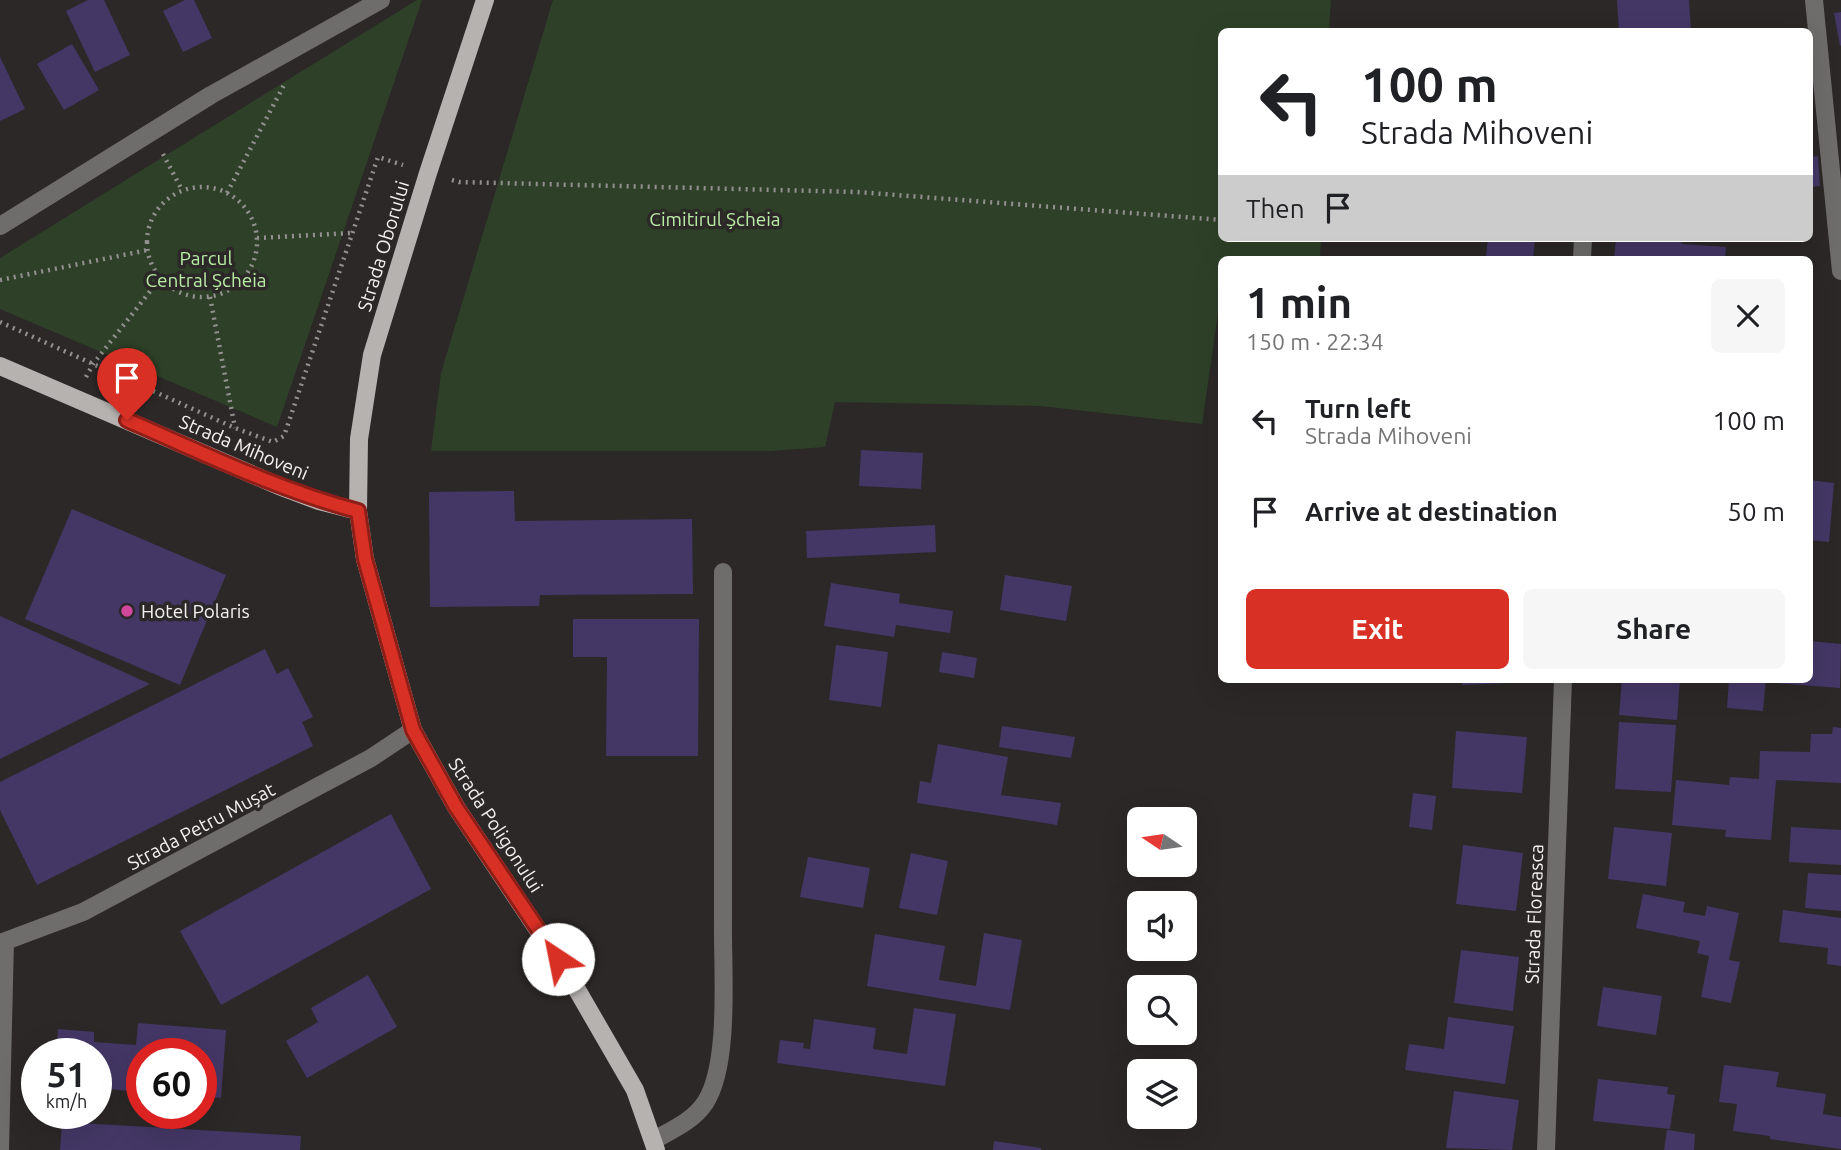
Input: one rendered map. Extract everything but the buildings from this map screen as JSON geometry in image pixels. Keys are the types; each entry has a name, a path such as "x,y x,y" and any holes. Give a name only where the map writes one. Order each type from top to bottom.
{"main road":[{"name":"Strada Oborului","path":"358,511 359,439 372,355 485,0"},
{"name":"Strada Mihoveni","path":"0,366 279,486 319,501 358,511"},
{"name":"Strada Poligonului","path":"358,511 365,559 413,730 456,807 572,981 635,1090 655,1145"}],"street":[{"path":"0,226 211,95 382,0"},
{"path":"1814,0 1841,271"},
{"name":"Strada Poligonului","path":"655,1145 682,1125 705,1102 719,1068 723,928 723,572"},
{"name":"Strada Floreasca","path":"1546,1150 1563,683"},
{"name":"Strada Petru Mușat","path":"2,942 83,912 371,758 413,730"},
{"path":"0,1150 2,942"}],"path":[{"path":"228,193 289,75"},
{"path":"159,145 182,190"},
{"path":"0,322 235,428 273,442 284,436 378,157"},
{"path":"459,182 857,192 1218,220"},
{"path":"212,187 228,193 248,210 255,224 255,257 244,276 228,289 210,297 182,294 164,286 151,267 148,250 148,232 155,213 165,199 182,190 212,187"},
{"path":"257,238 352,233"},
{"path":"0,280 148,250"},
{"path":"93,364 159,280"},
{"path":"210,297 235,428"}],"green space":[{"name":"Parcul Central Șcheia","path":"417,0 422,0 277,427 0,309 0,258"},
{"name":"Cimitirul Șcheia","path":"553,0 1331,0 1329,28 1218,28 1218,242 1321,242 1320,256 1218,256 1218,314 1202,424 1040,406 835,402 825,447 770,451 431,451 441,373"}],"place":[{"name":"Hotel Polaris","path":"127,611"}],"route":[{"path":"127,420 279,486 319,501 358,511 365,559 413,730 456,807 558,959"}]}
